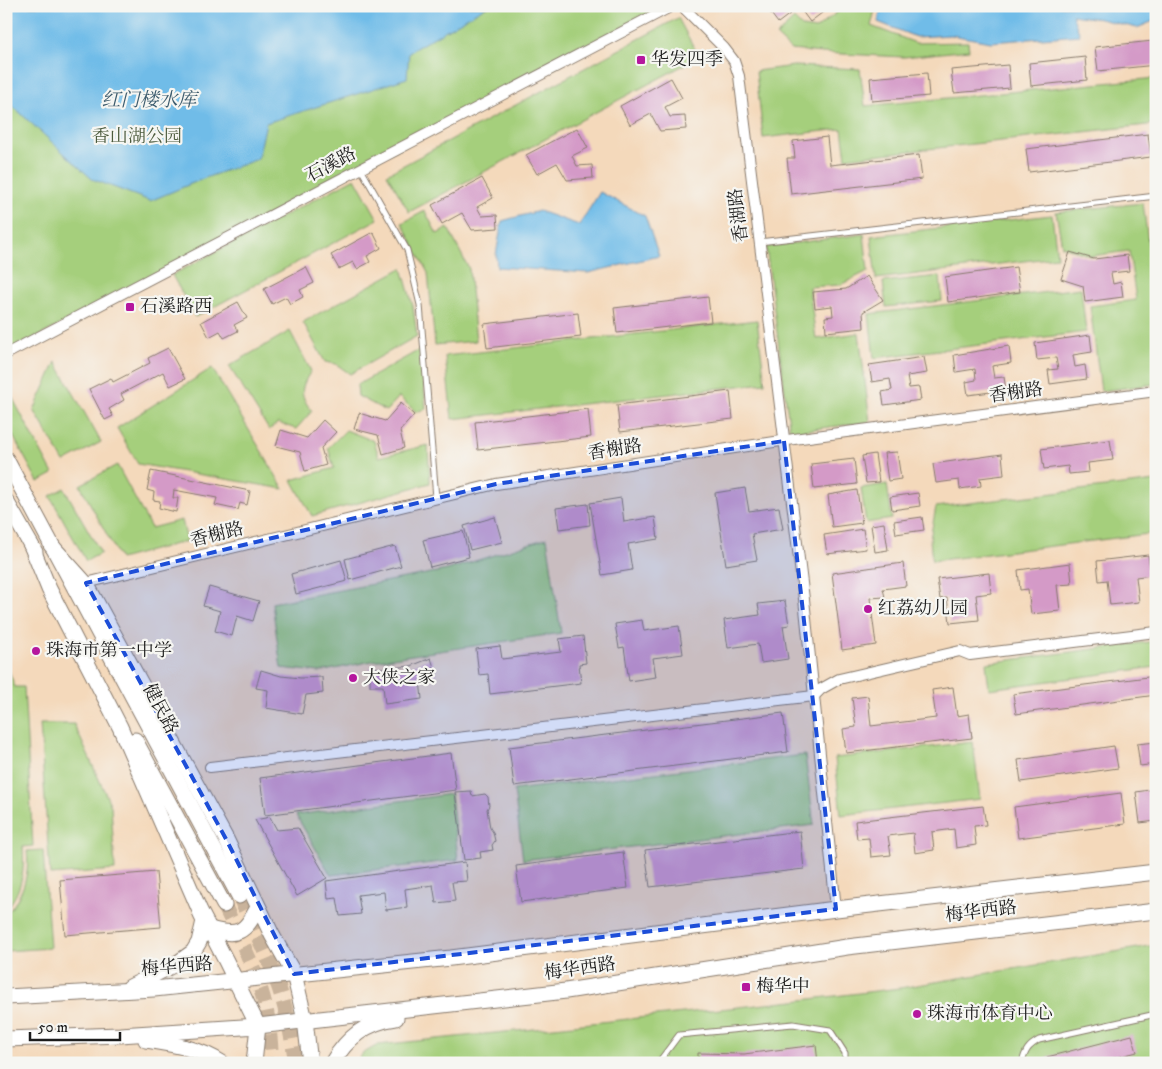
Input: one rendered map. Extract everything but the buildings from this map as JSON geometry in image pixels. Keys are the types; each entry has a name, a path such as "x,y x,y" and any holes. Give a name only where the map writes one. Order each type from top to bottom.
{"main road":[{"name":"健民路","path":"6,459 239,896"},
{"name":"健民路","path":"6,501 224,905"},
{"path":"31,545 49,589 120,728 204,921 199,942 193,952 179,962 124,990"},
{"path":"51,546 86,583 226,839 258,907 294,974 305,1020 310,1063"},
{"name":"梅华西路","path":"6,997 124,990 452,958 836,909 1156,872"},
{"path":"210,929 232,934 239,932 252,919 258,907"},
{"path":"200,911 258,1026 254,1063"},
{"name":"梅华西路","path":"6,1039 120,1035 258,1026 566,991 846,947 1156,911"},
{"path":"332,1063 342,1046 364,1028 374,1023 387,1019 422,1015 455,1003"},
{"path":"120,1035 171,1044 201,1052 222,1063"}],"street":[{"name":"石溪路","path":"6,354 672,6"},
{"name":"香湖路","path":"682,6 724,48 734,61 739,76 758,242 804,600 836,909"},
{"name":"香榭路","path":"86,583 496,484 784,441 1156,391"},
{"path":"210,767 814,696 821,689 839,679 960,651 970,656 1156,632"}],"lane":[{"path":"361,168 407,250 420,305 436,499"},
{"path":"758,242 1156,196"},
{"path":"1022,1063 1025,1051 1030,1045 1039,1040 1156,1014"},
{"path":"658,1063 679,1035 792,1024 830,1030 845,1053 844,1063"}],"highlighted area":[{"path":"784,441 836,909 294,974 226,839 86,583 496,484"}],"green space":[{"name":"香山湖公园","path":"6,6 672,6 6,353"},
{"path":"840,6 876,6 871,26 916,43 968,42 969,50 904,57 822,53 791,50 776,36 794,19 802,27 816,29 841,9"},
{"path":"678,18 699,57 409,212 387,174"},
{"path":"794,66 860,69 865,106 1156,78 1156,124 846,158 842,129 763,138 756,71"},
{"path":"355,178 378,219 195,317 172,275"},
{"path":"1143,203 1156,304 1156,384 1101,391 1090,306 1136,300 1129,251 1091,256 1062,246 1056,212"},
{"path":"425,211 437,234 448,228 469,269 476,341 435,345 428,273 402,223"},
{"path":"1052,215 1057,257 876,279 871,236"},
{"path":"864,234 868,271 840,285 809,287 816,339 859,333 870,422 790,432 766,247"},
{"path":"402,268 413,306 417,336 350,374 336,364 325,362 303,322"},
{"path":"940,276 942,301 886,307 883,282"},
{"path":"1081,288 1086,332 874,358 869,314"},
{"path":"757,320 765,383 452,419 445,356"},
{"path":"290,331 311,371 302,391 312,411 296,429 278,423 269,430 229,366"},
{"path":"421,349 426,409 416,412 399,397 386,411 358,396 357,385"},
{"path":"56,362 101,442 64,462 34,410"},
{"path":"212,368 284,489 138,464 117,428"},
{"path":"12,397 53,474 38,482 6,423 6,400"},
{"path":"346,430 374,441 379,457 428,445 430,483 312,516 292,480 334,468 328,448"},
{"path":"117,465 151,528 182,520 187,541 120,559 80,485"},
{"path":"1156,481 1156,533 932,561 930,539 936,507"},
{"path":"887,484 892,519 866,523 861,488"},
{"path":"64,488 101,553 86,561 50,496"},
{"path":"547,538 561,633 372,661 320,672 281,668 272,603 447,570"},
{"path":"1156,641 1156,667 989,689 986,663"},
{"path":"6,663 15,687 24,687 33,846 23,847 23,872 19,888 6,909"},
{"path":"40,724 74,724 111,806 115,870 50,875"},
{"path":"973,742 980,799 841,815 835,758"},
{"path":"805,755 814,825 523,860 514,790"},
{"path":"451,794 458,860 331,875 296,815"},
{"path":"43,850 50,948 6,951 6,914 12,908 24,885 28,860 27,851"},
{"name":"珠海市体育中心","path":"1156,945 1156,1063 356,1063 362,1054 378,1045 900,988"}],"water":[{"name":"红门楼水库","path":"6,6 487,6 409,52 407,78 266,123 258,159 205,178 150,201 92,179 6,100"},
{"path":"881,6 1150,6 1156,16 1156,20 1137,28 1100,19 1072,15 1080,35 991,42 951,35 916,37 878,22"},
{"path":"600,192 645,216 659,256 588,273 497,267 496,255 502,221 539,211 579,225"}],"tunnel":[{"path":"239,896 279,988 289,1025 296,1063"},
{"path":"224,905 261,990 268,1020 272,1063"}],"place":[{"name":"华发四季","path":"641,60"},
{"name":"石溪路西","path":"130,307"},
{"name":"红荔幼儿园","path":"868,609"},
{"name":"珠海市第一中学","path":"36,651"},
{"name":"大侠之家","path":"353,678"},
{"name":"梅华中","path":"746,987"},
{"name":"珠海市体育中心","path":"917,1014"}]}
